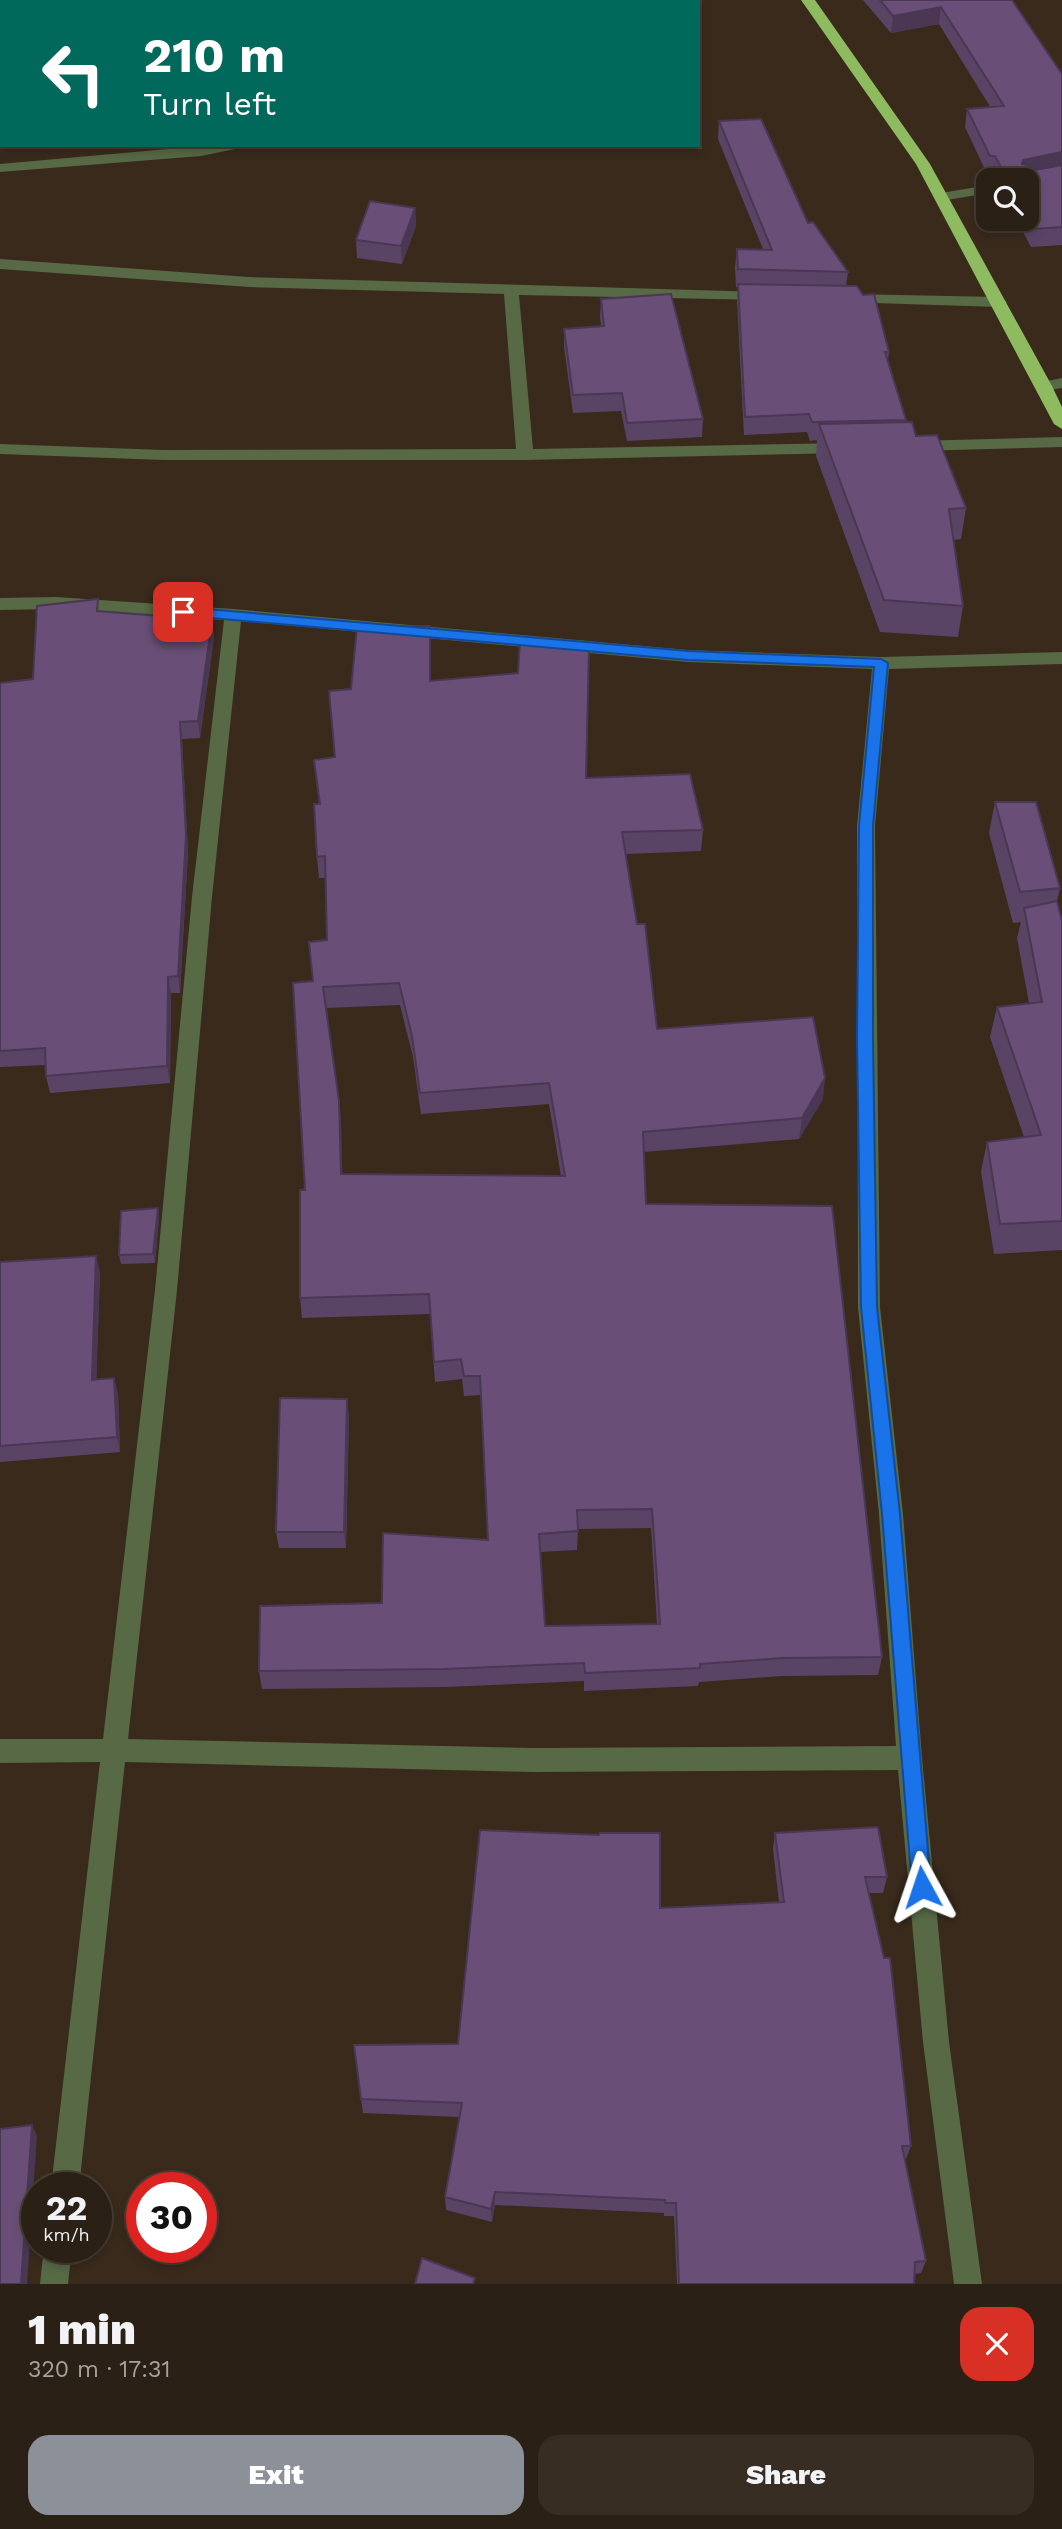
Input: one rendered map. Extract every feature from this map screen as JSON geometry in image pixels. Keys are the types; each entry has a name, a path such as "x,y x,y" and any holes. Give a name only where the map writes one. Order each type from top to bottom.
{"highway":[{"path":"808,0 923,164 1062,424"}],"street":[{"path":"0,168 201,152 225,147"},
{"path":"941,197 976,191"},
{"path":"0,264 249,282 778,298"},
{"path":"511,289 525,455"},
{"path":"833,299 999,302"},
{"path":"1044,386 1062,383"},
{"path":"899,447 1062,443"},
{"path":"0,449 103,456 525,455 858,448"},
{"path":"0,604 56,603 233,615 688,656 881,663 1062,658"},
{"path":"67,2172 165,1303 202,897 233,615"},
{"path":"881,663 866,826 865,1039 869,1307 891,1514 909,1758 936,2042 968,2284"},
{"path":"0,1751 114,1750 533,1760 909,1758"},
{"path":"54,2284 56,2263"}],"building":[{"path":"880,0 1012,0 1062,74 1062,152 1023,160 1022,164 1028,168 1002,168 995,156 990,156 967,109 1004,106 941,7 893,16"},
{"path":"761,119 808,223 813,222 848,272 738,269 737,249 772,250 719,121"},
{"path":"1062,165 1062,227 1039,229 1039,169"},
{"path":"370,201 415,208 401,246 356,240"},
{"path":"738,284 857,286 863,295 874,294 889,352 885,352 906,420 812,422 809,414 745,417"},
{"path":"671,294 703,419 627,423 622,393 573,395 564,329 604,326 601,299"},
{"path":"912,422 916,436 937,435 966,508 949,509 963,606 884,600 819,424"},
{"path":"98,599 97,611 212,620 198,721 180,722 186,835 178,976 168,977 167,1066 46,1076 45,1048 0,1051 0,683 33,679 37,606"},
{"path":"430,626 430,681 518,673 520,641 589,648 586,778 690,774 703,830 622,832 637,924 645,924 657,1029 813,1017 825,1078 802,1118 643,1132 646,1204 832,1206 882,1657 784,1658 700,1664 700,1668 585,1673 584,1663 444,1669 259,1671 260,1606 382,1603 383,1533 488,1540 480,1376 464,1376 461,1359 434,1362 429,1294 300,1298 300,1190 305,1190 293,983 313,981 309,942 327,940 325,856 317,857 314,804 320,804 314,760 335,757 329,691 351,689 357,627","holes":["399,983 412,1036 420,1093 549,1083 565,1176 341,1174 339,1101 323,987","652,1509 660,1624 545,1626 539,1534 578,1531 577,1510"]},
{"path":"995,802 1036,802 1060,888 1020,892"},
{"path":"1057,901 1062,921 1062,1221 1000,1224 987,1142 1041,1135 997,1007 1042,1002 1024,908"},
{"path":"158,1208 153,1254 119,1255 121,1211"},
{"path":"96,1256 92,1380 114,1378 117,1437 0,1446 0,1262"},
{"path":"280,1398 347,1399 344,1532 276,1532"},
{"path":"878,1827 887,1877 865,1877 884,1958 890,1958 911,2146 902,2146 926,2261 915,2262 914,2284 679,2284 676,2203 665,2203 665,2200 495,2192 491,2209 445,2197 462,2103 361,2099 354,2045 458,2044 480,1830 599,1835 660,1833 660,1908 784,1902 775,1833"},
{"path":"32,2125 29,2172 21,2172 21,2284 0,2284 0,2129"},
{"path":"422,2258 475,2278 473,2284 415,2284"}],"route":[{"path":"183,612 688,656 881,663 866,826 865,1039 869,1307 891,1514 909,1758 922,1887"}]}
